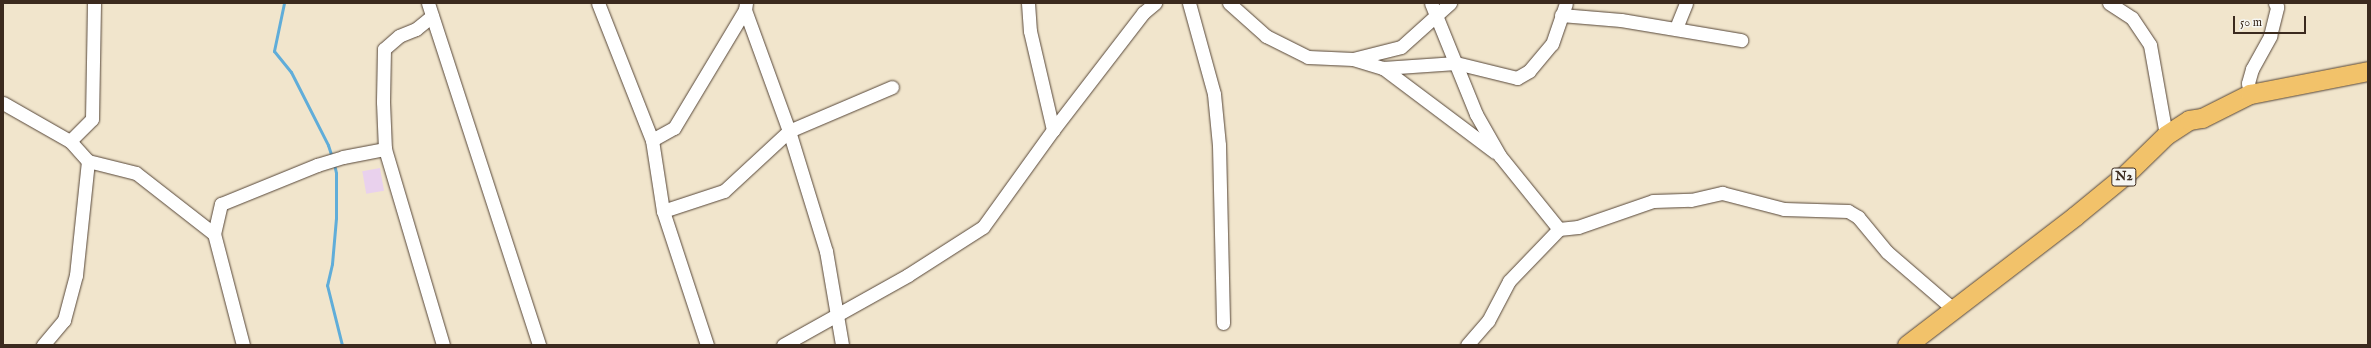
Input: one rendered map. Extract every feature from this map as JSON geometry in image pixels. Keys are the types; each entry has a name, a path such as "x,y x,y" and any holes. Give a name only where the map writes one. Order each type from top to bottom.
{"highway":[{"name":"N2","path":"1907,345 1952,308 2125,176 2166,135 2189,120 2202,118 2250,94 2368,71"}],"street":[{"path":"70,141 92,119 94,3"},
{"path":"428,3 539,345"},
{"path":"598,3 652,140 663,211 708,345"},
{"path":"1028,3 1030,31 1053,130"},
{"path":"783,345 908,275 983,227 1053,130 1144,13 1155,3"},
{"path":"1188,3 1214,94 1219,145 1223,323"},
{"path":"1229,3 1266,36 1308,57 1353,59 1383,68 1500,156"},
{"path":"1431,3 1438,16 1476,114 1500,156 1559,229"},
{"path":"1353,59 1401,47 1438,16 1450,3"},
{"path":"1676,28 1686,3"},
{"path":"2109,3 2132,18 2150,45 2166,135"},
{"path":"2250,94 2248,83 2252,68 2270,36 2277,7 2275,3"},
{"path":"652,140 674,128 746,7"},
{"path":"746,7 789,131 826,251 842,345"},
{"path":"1383,68 1456,63 1518,78 1529,70 1552,44 1563,9 1741,40"},
{"path":"432,16 416,29 399,36 384,49 382,102 385,149 443,345"},
{"path":"663,211 724,191 789,131 892,87"},
{"path":"3,103 70,141 88,161 136,173 214,234"},
{"path":"243,345 214,234 221,204 317,165 344,156 385,149"},
{"path":"43,345 64,320 76,276 88,161"},
{"path":"1467,345 1488,321 1509,281 1559,229 1578,228 1653,201 1691,200 1722,193 1784,209 1848,211 1858,217 1887,252 1952,308"}],"shaded area":[{"path":"380,168 384,191 366,194 362,171"}],"waterway":[{"path":"284,3 274,51 291,72 328,145 332,157"},
{"path":"334,164 336,173 336,218 332,264 327,285 342,345"}]}
